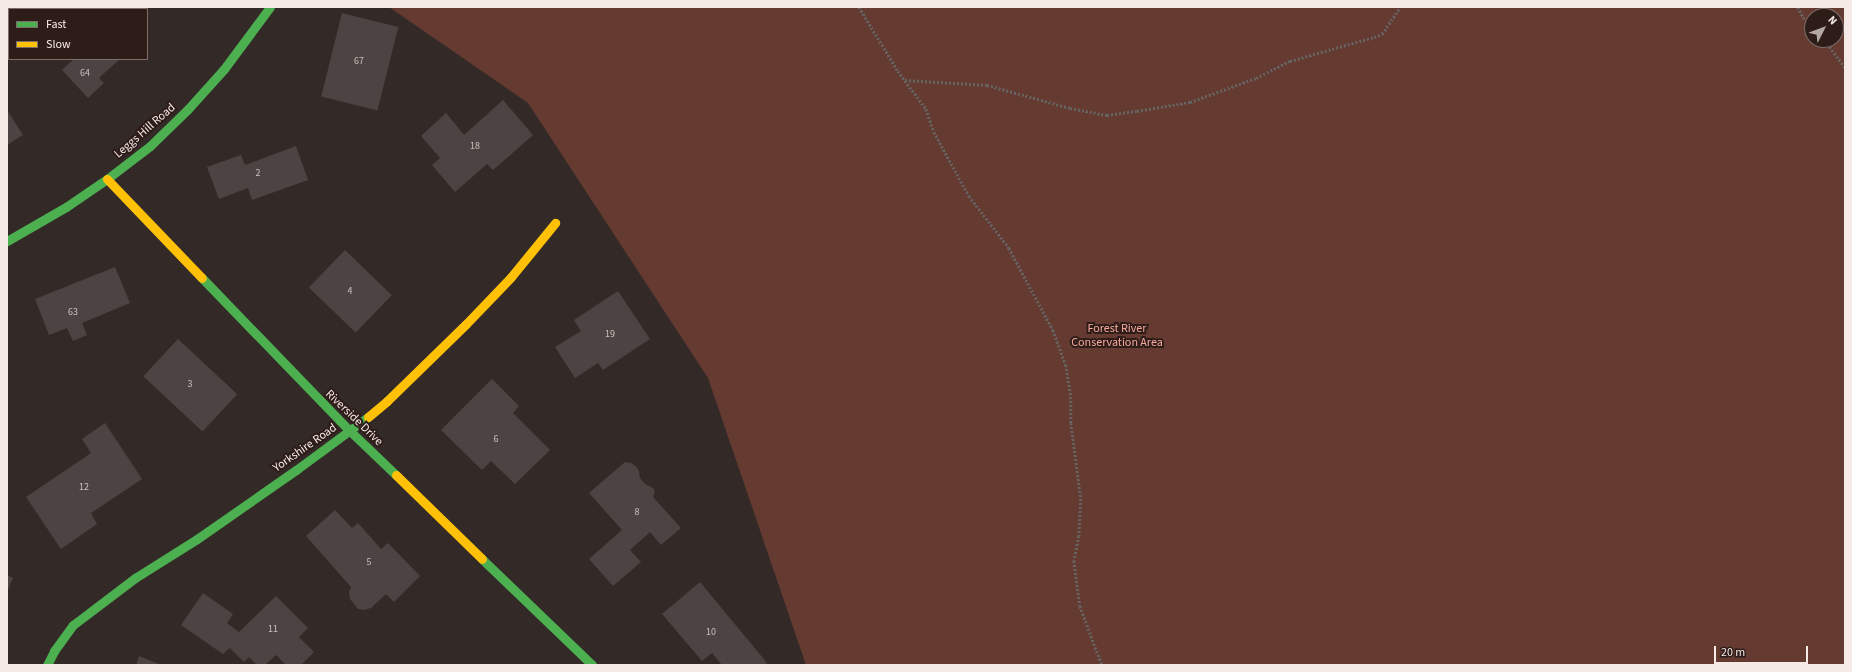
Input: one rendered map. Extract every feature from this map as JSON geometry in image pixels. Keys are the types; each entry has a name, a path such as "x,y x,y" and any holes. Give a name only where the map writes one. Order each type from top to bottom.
{"street":[{"name":"Leggs Hill Road","path":"7,241 66,207 107,179 150,146 188,109 224,69 270,7"},
{"name":"Riverside Drive","path":"107,179 350,431 592,665"},
{"name":"Yorkshire Road","path":"47,665 54,651 73,625 135,578 197,539 350,431 387,401 466,324 511,277 555,223"}],"path":[{"path":"859,7 905,80 926,109 934,132 969,196 1009,248 1053,330 1066,365 1071,397 1071,424 1081,499 1079,536 1074,561 1080,606 1102,665"},
{"path":"905,80 987,85 1070,108 1107,115 1137,111 1190,102 1256,78 1290,61 1382,34 1400,7"},
{"path":"1798,7 1804,18"},
{"path":"1831,48 1845,68"}],"green space":[{"name":"Forest River Conservation Area","path":"389,7 1845,7 1845,665 806,665 708,378 528,103"}],"building":[{"path":"342,13 398,27 377,110 321,96"},
{"path":"73,60 119,60 99,78 104,83 88,98 62,70"},
{"path":"503,100 533,135 493,170 487,164 455,192 432,165 440,158 421,136 446,113 464,135"},
{"path":"7,110 23,135 7,145"},
{"path":"296,146 308,180 252,200 248,188 219,199 207,167 241,155 245,165"},
{"path":"345,250 392,295 356,333 309,287"},
{"path":"115,267 130,303 82,323 87,335 73,341 67,328 49,335 35,299"},
{"path":"618,291 650,339 603,370 598,363 575,378 555,347 581,331 574,320"},
{"path":"178,339 237,394 202,432 143,376"},
{"path":"492,379 519,406 513,413 550,450 515,484 491,461 482,470 441,430"},
{"path":"105,423 142,479 91,513 97,524 61,549 26,497 91,453 82,439"},
{"path":"625,462 636,466 639,471 640,478 645,484 653,488 655,492 653,497 681,528 661,545 650,532 630,550 641,562 613,586 589,559 622,530 589,493"},
{"path":"335,510 352,528 358,523 381,549 388,543 420,576 394,602 386,594 371,608 364,610 358,609 350,599 349,592 351,587 306,536"},
{"path":"7,575 13,578 7,592"},
{"path":"700,582 767,663 764,665 722,665 712,653 702,661 662,614"},
{"path":"203,593 233,614 227,623 239,632 276,596 308,628 299,637 314,652 301,665 286,665 276,655 265,665 257,665 249,657 244,662 230,648 223,654 181,625"},
{"path":"139,656 161,665 136,665"}],"traffic: fast":[{"path":"7,241 66,207 107,179 150,146 188,109 224,69 270,7"},
{"path":"202,278 350,431 396,475"},
{"path":"47,665 54,651 73,625 135,578 197,539 296,470 368,417"},
{"path":"482,559 592,665"}],"traffic: slow":[{"path":"107,179 202,278"},
{"path":"368,417 387,401 466,324 511,277 555,223"},
{"path":"396,475 482,559"}]}
